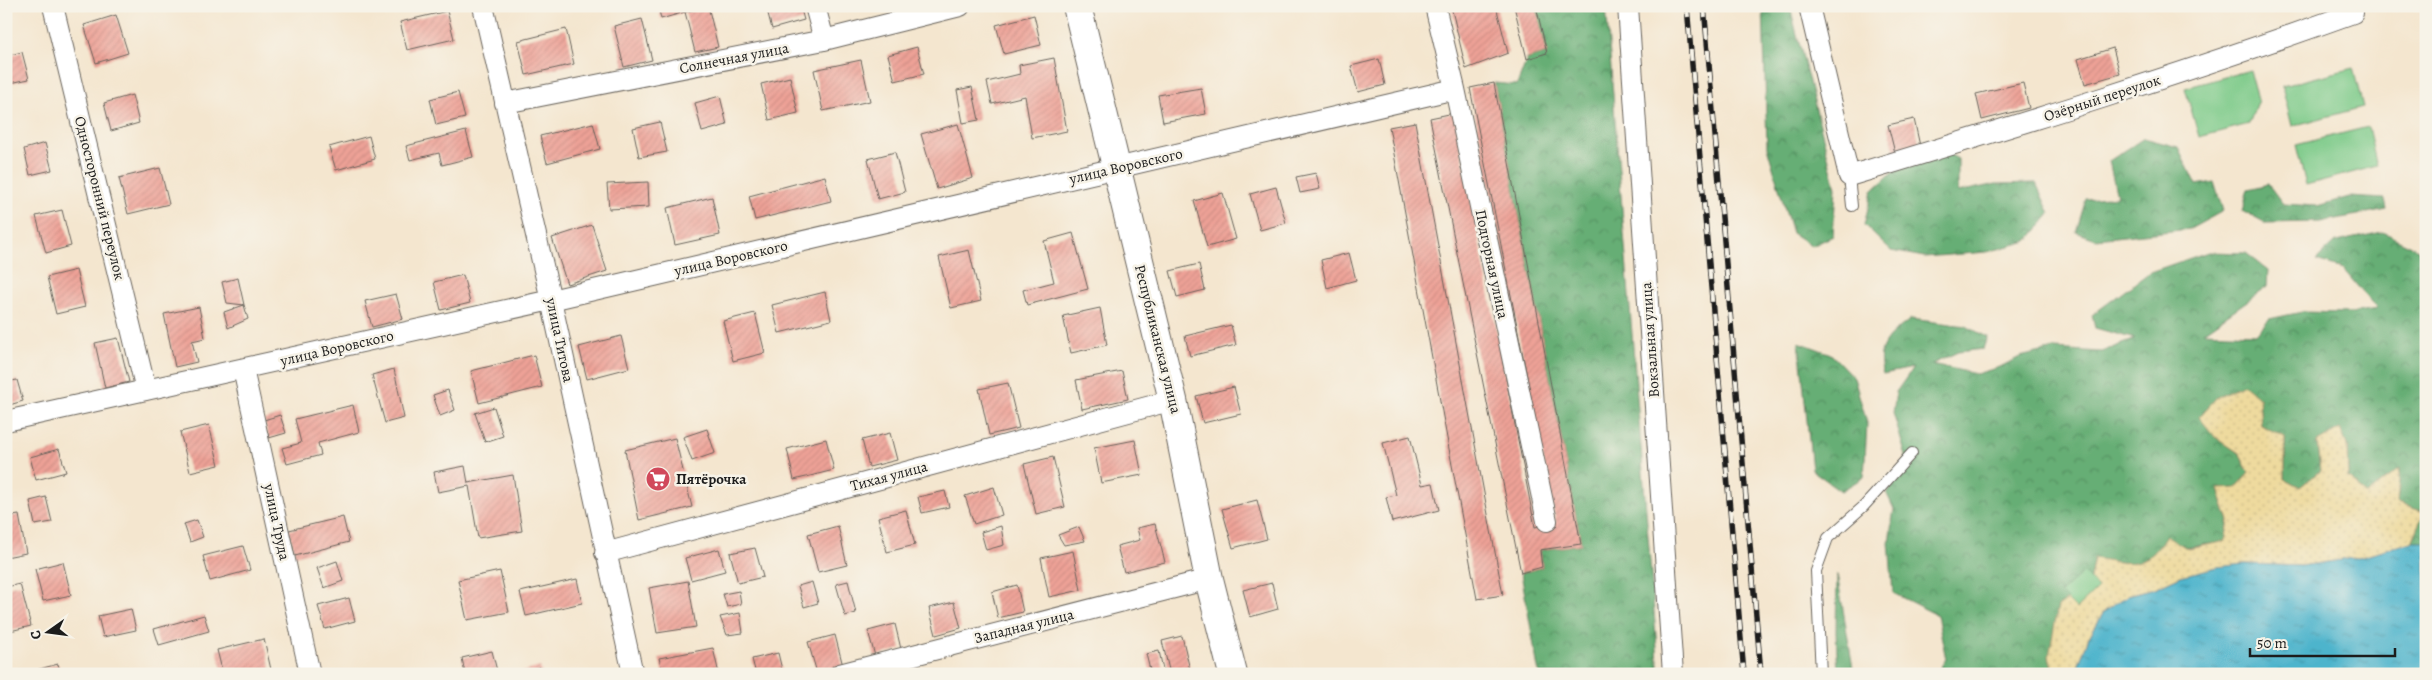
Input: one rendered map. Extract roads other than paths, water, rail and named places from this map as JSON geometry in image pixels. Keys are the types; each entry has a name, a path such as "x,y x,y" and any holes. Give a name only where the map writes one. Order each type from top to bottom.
{"street":[{"name":"Односторонний переулок","path":"53,6 146,390"},
{"name":"улица Титова","path":"483,6 552,300 605,553 633,674"},
{"path":"815,6 824,40"},
{"name":"Солнечная улица","path":"506,102 824,40 960,6"},
{"name":"Республиканская улица","path":"1077,6 1174,400 1209,579 1233,674"},
{"name":"Подгорная улица","path":"1435,6 1455,89 1547,521"},
{"name":"Вокзальная улица","path":"1628,6 1673,674"},
{"path":"1809,6 1849,176"},
{"name":"Озёрный переулок","path":"1849,176 2030,122 2250,50 2353,10"},
{"name":"улица Воровского","path":"6,420 243,370 552,300 1455,89"},
{"name":"улица Труда","path":"243,370 310,674"},
{"name":"Тихая улица","path":"605,553 1174,400"},
{"name":"Западная улица","path":"840,674 1209,579"}],"lane":[{"path":"1849,176 1852,206"},
{"path":"1821,674 1816,571 1828,538 1864,506 1912,453"}],"water":[{"path":"2411,542 2426,542 2426,674 2079,674 2079,664 2089,637 2104,612 2128,595 2155,588 2181,576 2217,567 2245,564 2301,566 2355,558"}],"railway":[{"path":"1687,6 1744,674"},
{"path":"1704,6 1761,674"}],"place":[{"name":"Пятёрочка","path":"658,479"}]}
